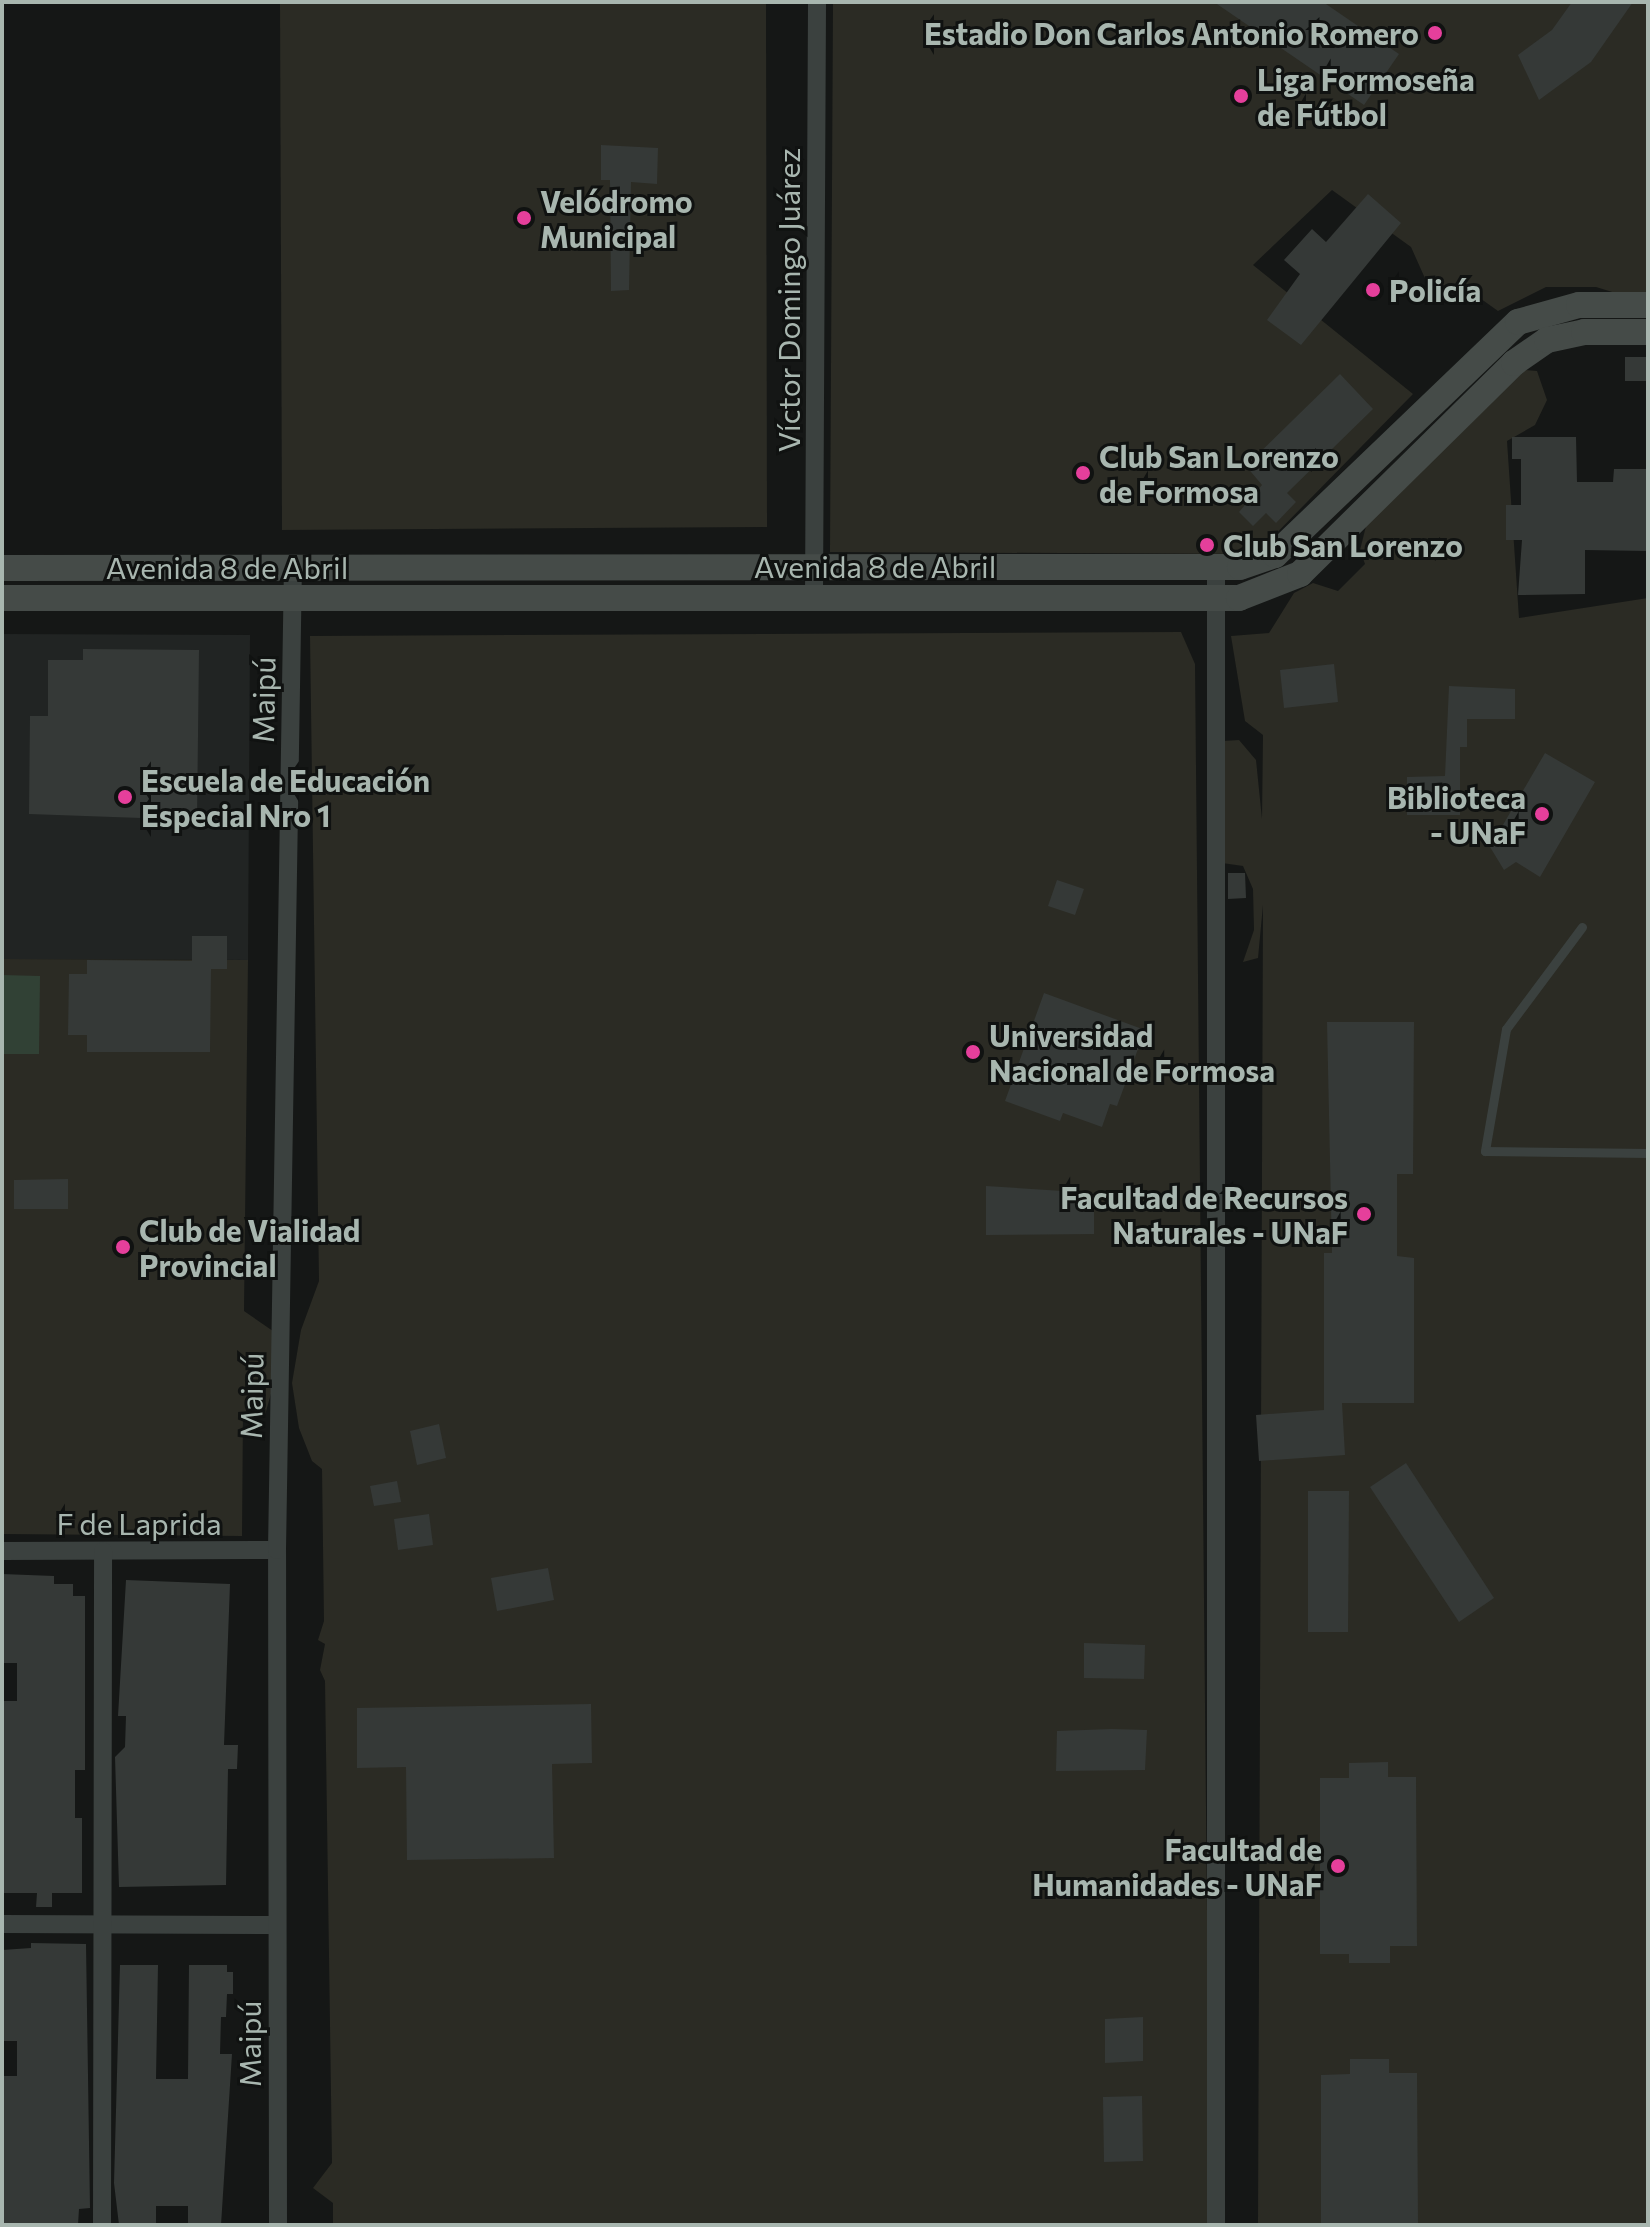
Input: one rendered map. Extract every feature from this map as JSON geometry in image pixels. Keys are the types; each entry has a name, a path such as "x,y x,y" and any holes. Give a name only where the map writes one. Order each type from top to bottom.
{"main road":[{"name":"Avenida 8 de Abril","path":"2,568 1216,570 1275,555 1470,364 1539,312 1579,305 1648,305"},
{"name":"Avenida 8 de Abril","path":"2,598 1239,598 1300,574 1492,384 1547,340 1584,332 1648,332"},
{"path":"1470,364 1492,384"}],"street":[{"name":"Víctor Domingo Juárez","path":"814,598 817,2"},
{"name":"Maipú","path":"278,2225 277,1550 293,567"},
{"path":"1216,570 1220,1702 1216,2225"},
{"name":"F de Laprida","path":"2,1551 277,1550"},
{"path":"102,2225 103,1551"},
{"path":"2,1924 276,1925"}],"lane":[{"path":"1582,927 1506,1029 1485,1151 1648,1153"}],"shaded area":[{"name":"Velódromo Municipal","path":"280,2 766,2 767,527 282,530"},
{"path":"833,2 1648,2 1648,303 1596,287 1546,287 1498,311 1477,296 1450,290 1432,294 1411,247 1332,190 1253,265 1413,394 1256,554 830,552"},
{"path":"1525,370 1537,371 1547,400 1535,425 1507,441 1519,618 1648,598 1648,2225 1258,2225 1263,905 1258,958 1243,962 1254,930 1253,889 1243,866 1222,863 1223,741 1239,740 1256,760 1262,819 1263,735 1245,721 1231,636 1269,633 1294,593 1313,583 1338,591 1365,564 1360,550 1366,526"},
{"name":"Universidad Nacional de Formosa","path":"1181,632 1195,664 1210,2225 333,2225 333,2203 313,2188 332,2163 325,1681 320,1670 325,1644 318,1640 324,1621 322,1469 312,1461 299,1428 292,1383 301,1330 319,1281 310,636"},
{"name":"Escuela de Educación Especial Nro 1","path":"2,634 250,635 248,960 2,959"},
{"name":"Club de Vialidad Provincial","path":"2,959 248,960 244,1311 286,1340 265,1415 243,1412 242,1536 2,1534"},
{"path":"2,975 40,976 39,1054 2,1054"}],"building":[{"path":"1214,2 1323,2 1399,54 1364,105"},
{"path":"1572,2 1633,2 1591,62 1539,100 1518,55 1552,30"},
{"path":"601,145 658,148 657,184 631,182 629,290 611,291 610,180 601,180"},
{"path":"1368,194 1401,223 1301,345 1267,320 1300,274 1284,260 1312,229 1326,242"},
{"path":"1625,357 1648,357 1648,381 1625,381"},
{"path":"1340,374 1373,409 1287,493 1296,502 1276,523 1266,513 1253,526 1239,512 1262,485 1246,466"},
{"path":"1512,437 1576,437 1577,482 1613,482 1614,469 1648,469 1648,551 1585,550 1585,594 1518,595 1522,540 1506,540 1506,505 1521,505 1521,459 1512,459"},
{"path":"83,649 199,650 197,820 29,814 30,716 48,716 48,660 83,660"},
{"path":"1334,664 1338,702 1284,708 1280,670"},
{"path":"1449,686 1515,689 1515,719 1467,719 1467,747 1460,747 1460,815 1407,815 1407,777 1445,776"},
{"name":"Biblioteca - UNaF","path":"1545,753 1595,782 1540,877 1516,862 1504,870 1490,847"},
{"path":"1228,873 1245,873 1246,898 1228,899"},
{"path":"1057,880 1084,889 1075,915 1048,906"},
{"path":"192,936 227,936 227,969 211,969 210,1052 87,1052 87,1035 68,1035 69,974 87,974 87,960 192,961"},
{"path":"1044,993 1145,1030 1117,1106 1110,1104 1102,1127 1063,1113 1060,1121 1005,1101"},
{"name":"Facultad de Recursos Naturales - UNaF","path":"1327,1022 1414,1022 1413,1174 1397,1174 1397,1256 1414,1258 1414,1403 1342,1403 1345,1455 1259,1461 1256,1415 1324,1410 1324,1253 1332,1253"},
{"path":"68,1179 68,1209 14,1209 14,1180"},
{"path":"986,1186 1094,1193 1094,1234 986,1235"},
{"path":"439,1424 446,1458 417,1465 410,1431"},
{"path":"1406,1463 1494,1598 1459,1622 1370,1487"},
{"path":"397,1481 401,1502 374,1506 370,1486"},
{"path":"1308,1491 1349,1491 1348,1632 1308,1632"},
{"path":"429,1514 433,1545 398,1550 394,1519"},
{"path":"548,1568 554,1600 497,1611 491,1578"},
{"path":"2,1574 54,1576 54,1584 73,1584 73,1596 85,1596 85,1770 75,1770 75,1818 82,1818 82,1893 52,1893 52,1907 36,1907 37,1893 2,1893 2,1701 17,1701 17,1663 2,1663"},
{"path":"126,1580 230,1584 224,1745 238,1745 237,1769 228,1769 226,1885 119,1887 115,1757 125,1747 126,1716 118,1716"},
{"path":"1084,1643 1145,1645 1144,1679 1084,1678"},
{"path":"591,1704 592,1763 552,1764 554,1858 407,1860 406,1767 357,1768 357,1708"},
{"path":"1147,1730 1145,1770 1056,1771 1057,1731"},
{"name":"Facultad de Humanidades - UNaF","path":"1388,1762 1388,1777 1416,1777 1417,1946 1390,1946 1390,1963 1349,1963 1349,1954 1320,1954 1320,1778 1349,1778 1349,1763"},
{"path":"31,1943 86,1944 90,2208 79,2209 78,2225 2,2225 2,2076 17,2076 17,2041 2,2041 2,1950 31,1948"},
{"path":"120,1965 158,1965 156,2079 188,2079 189,1965 227,1965 227,1972 233,1972 233,1994 227,1994 226,2017 221,2017 220,2054 232,2054 221,2225 188,2225 188,2206 156,2206 156,2225 119,2225 114,2183"},
{"path":"1143,2017 1143,2061 1105,2063 1105,2019"},
{"path":"1350,2059 1389,2059 1389,2073 1417,2073 1418,2225 1321,2225 1321,2075 1350,2074"},
{"path":"1142,2096 1143,2161 1104,2162 1103,2097"}],"place":[{"name":"Estadio Don Carlos Antonio Romero","path":"1435,33"},
{"name":"Liga Formoseña de Fútbol","path":"1241,96"},
{"name":"Velódromo Municipal","path":"524,218"},
{"name":"Policía","path":"1373,290"},
{"name":"Club San Lorenzo de Formosa","path":"1083,473"},
{"name":"Club San Lorenzo","path":"1207,545"},
{"name":"Escuela de Educación Especial Nro 1","path":"125,797"},
{"name":"Biblioteca - UNaF","path":"1542,814"},
{"name":"Universidad Nacional de Formosa","path":"973,1052"},
{"name":"Facultad de Recursos Naturales - UNaF","path":"1364,1214"},
{"name":"Club de Vialidad Provincial","path":"123,1247"},
{"name":"Facultad de Humanidades - UNaF","path":"1338,1866"}]}
